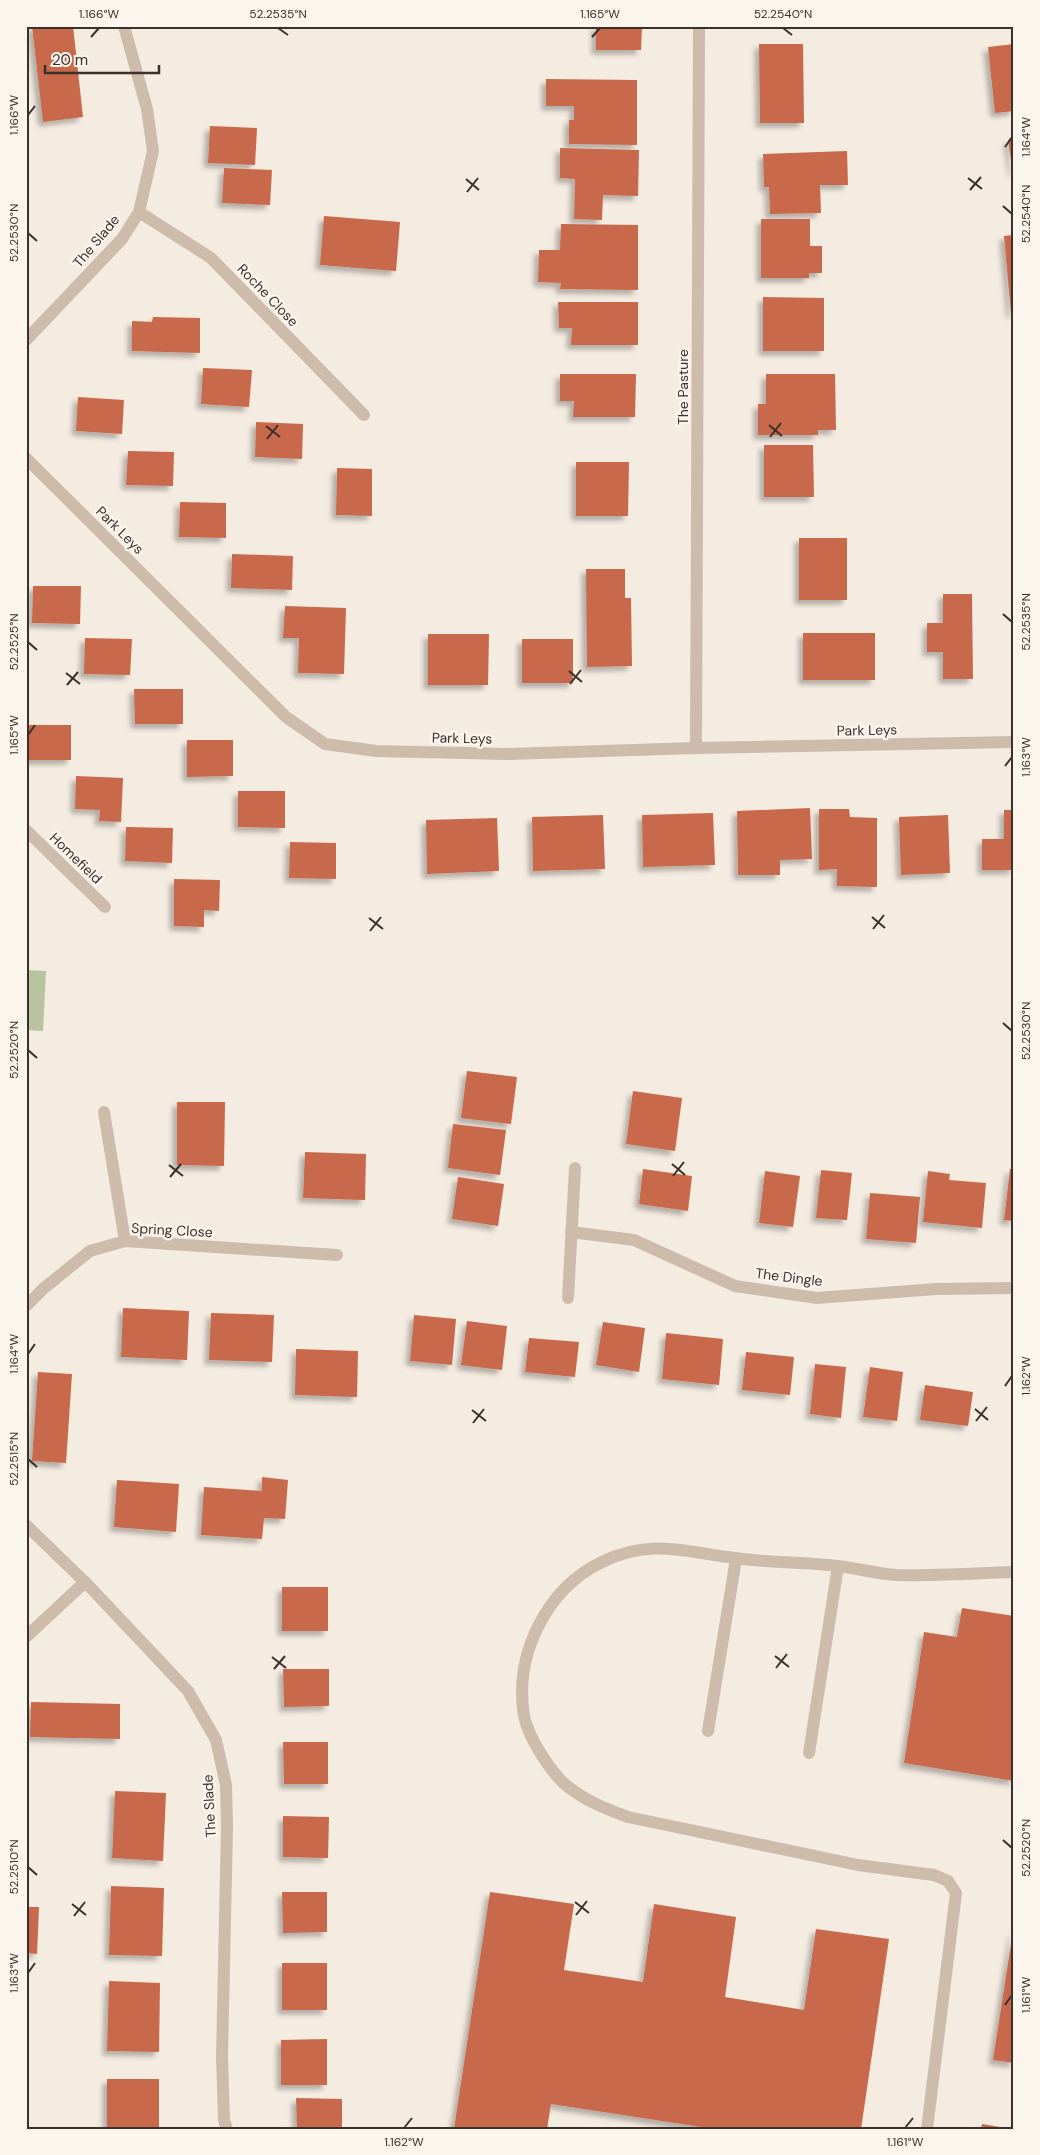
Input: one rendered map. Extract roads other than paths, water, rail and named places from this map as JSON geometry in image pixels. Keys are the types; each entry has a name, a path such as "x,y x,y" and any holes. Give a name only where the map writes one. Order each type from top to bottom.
{"street":[{"name":"The Slade","path":"26,340 122,239 139,212 153,151 147,109 124,26"},
{"name":"The Pasture","path":"696,748 699,26"},
{"name":"Roche Close","path":"139,212 211,258 364,415"},
{"name":"Park Leys","path":"26,458 286,718 325,744 376,751 508,754 696,748 1014,742"},
{"name":"Homefield","path":"26,830 105,907"},
{"path":"104,1112 125,1241"},
{"path":"568,1298 575,1168"},
{"name":"The Dingle","path":"571,1232 634,1240 735,1286 817,1298 936,1289 1014,1288"},
{"name":"Spring Close","path":"26,1306 44,1288 90,1252 125,1241 337,1255"},
{"name":"The Slade","path":"26,1525 85,1582 188,1691 216,1740 226,1794 222,2057 224,2120 227,2129"},
{"path":"927,2129 956,1893 948,1881 934,1875 858,1865 628,1817 596,1805 566,1786 548,1764 533,1741 524,1717 522,1685 525,1664 531,1644 548,1608 573,1580 602,1562 640,1549 658,1547 736,1558 838,1566 896,1575 1014,1572"},
{"path":"708,1731 736,1558"},
{"path":"809,1753 838,1566"},
{"path":"26,1636 85,1582"}]}
